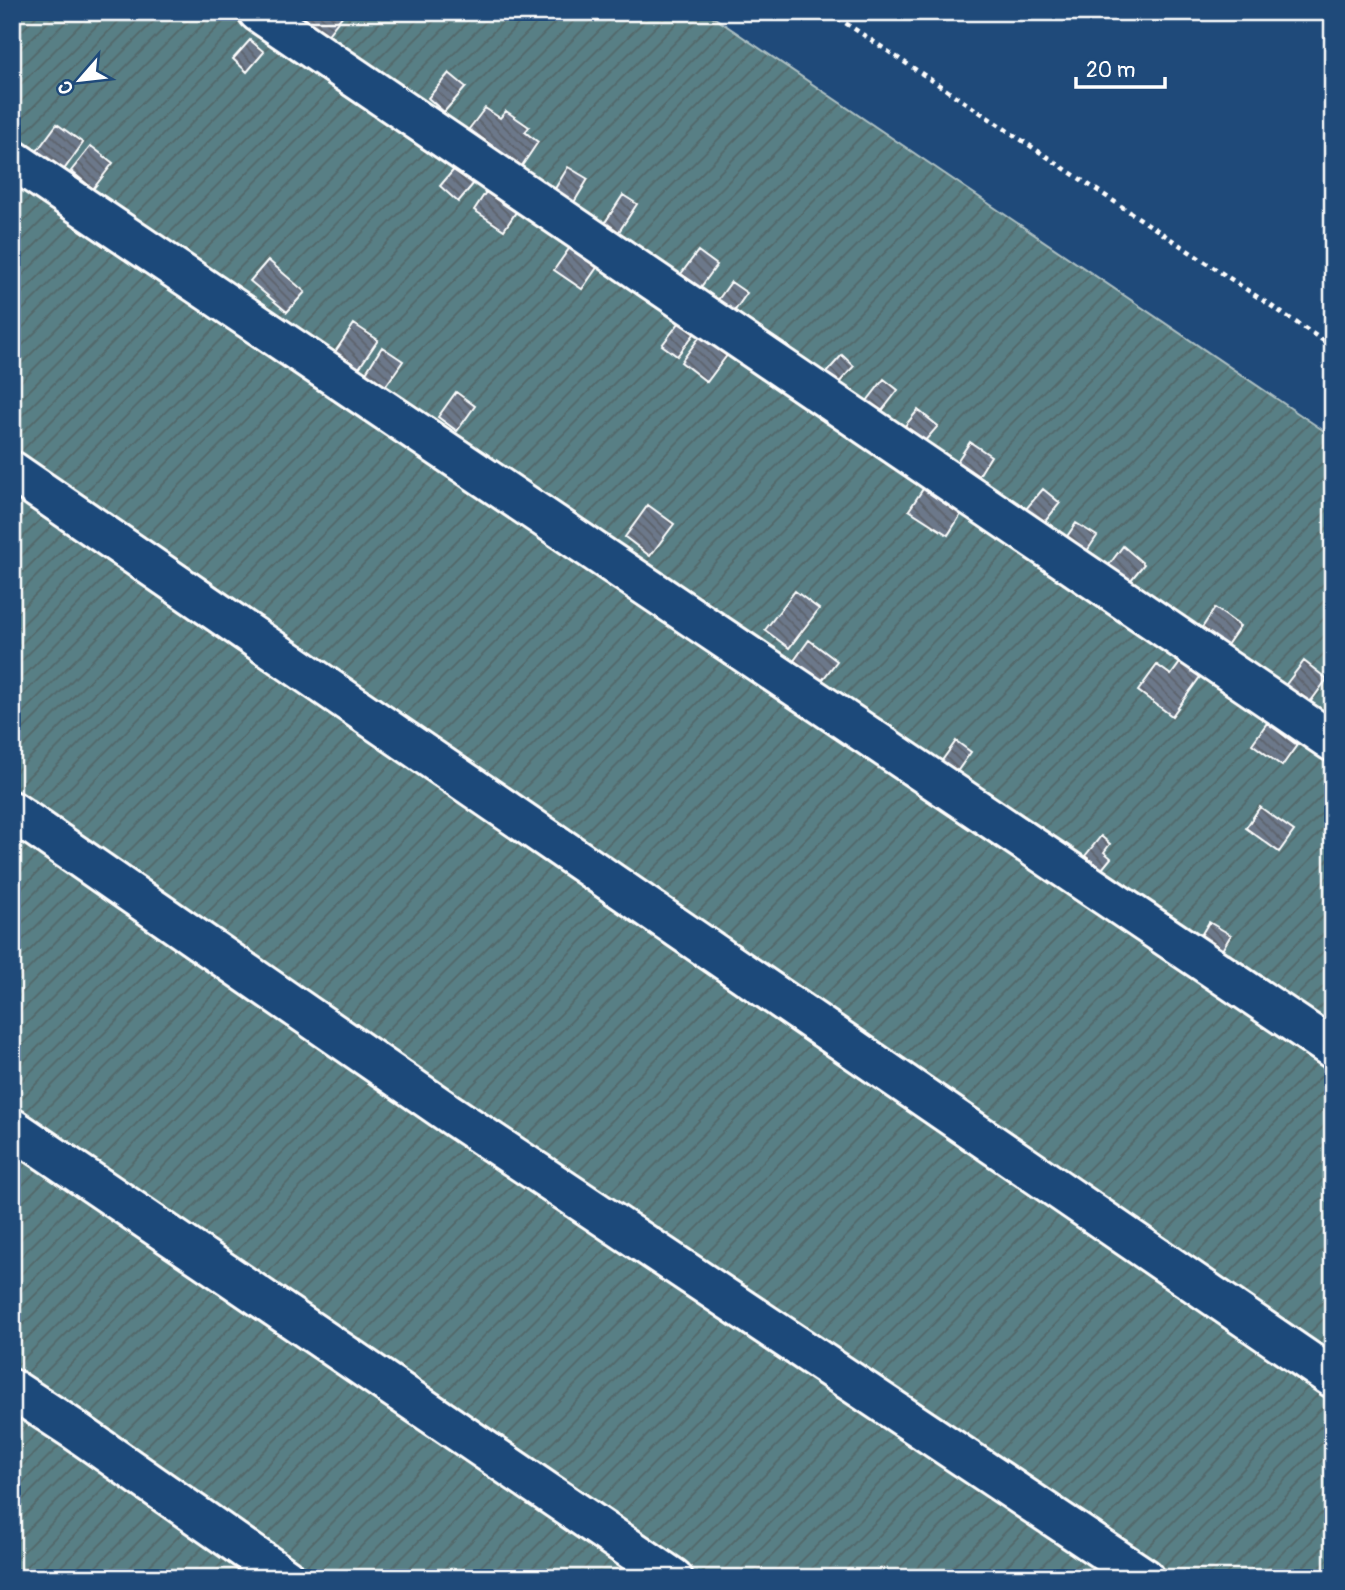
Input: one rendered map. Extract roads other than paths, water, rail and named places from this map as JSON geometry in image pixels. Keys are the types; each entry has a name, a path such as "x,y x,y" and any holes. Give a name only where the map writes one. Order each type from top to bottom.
{"street":[{"path":"258,12 1333,742"},
{"path":"12,159 1333,1049"},
{"path":"12,471 1333,1378"},
{"path":"12,811 447,1112 1145,1578"},
{"path":"12,1128 673,1578"},
{"path":"12,1389 286,1578"}]}
